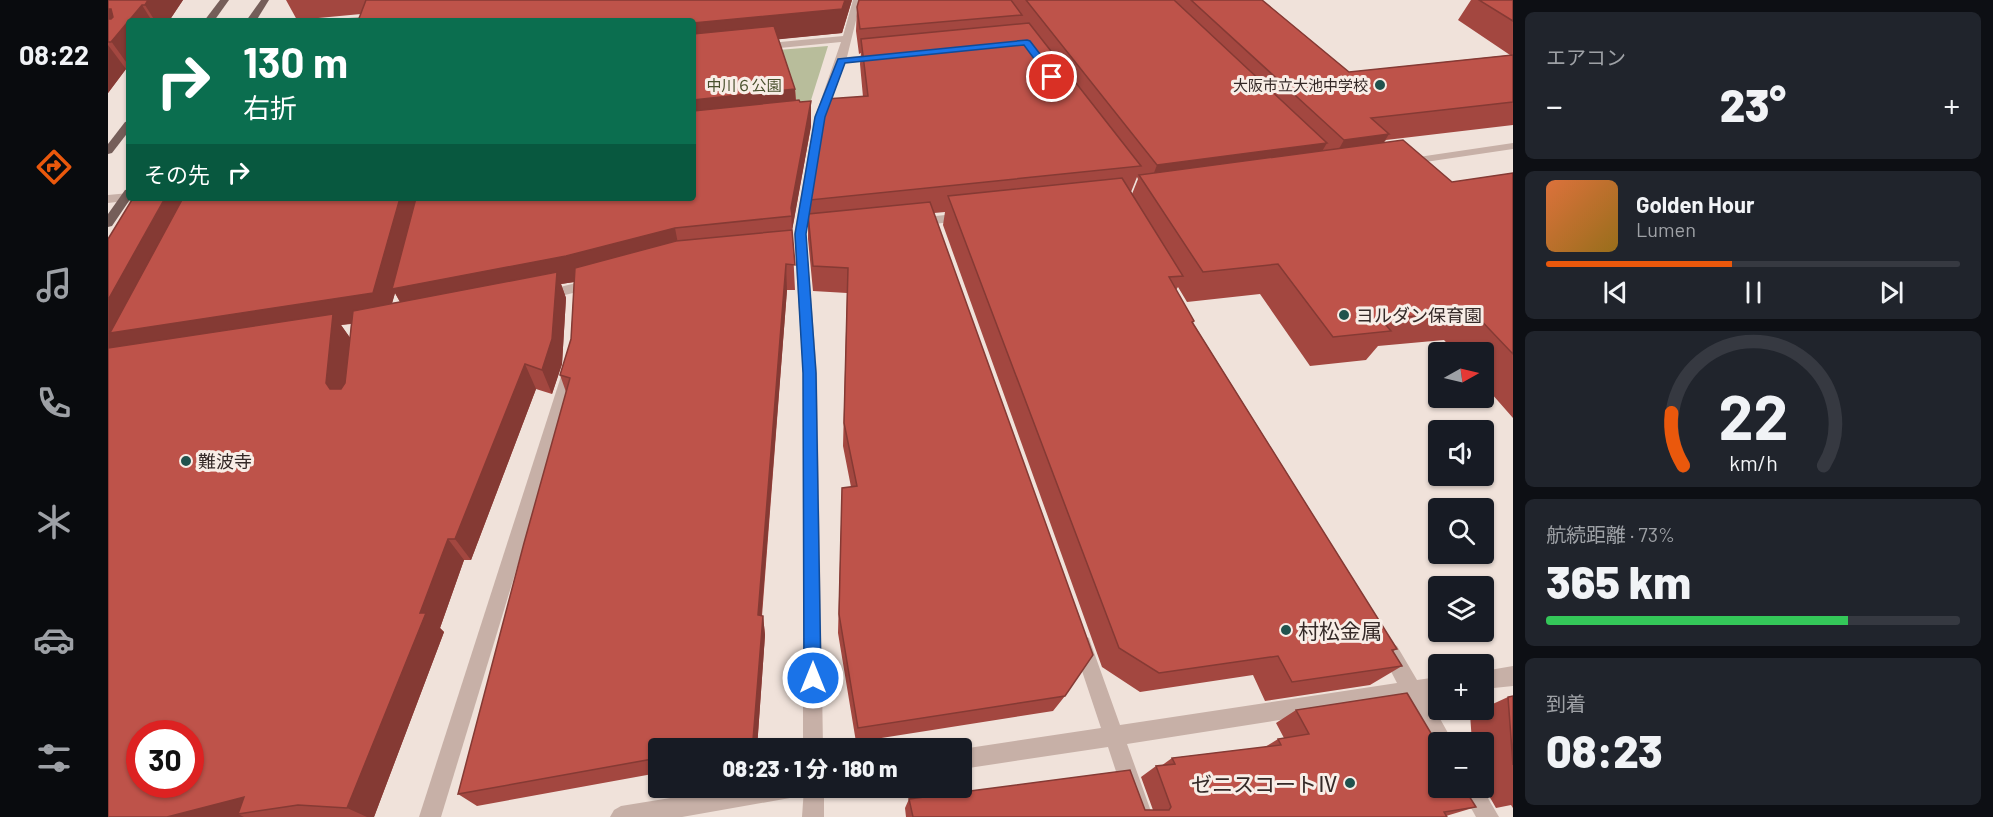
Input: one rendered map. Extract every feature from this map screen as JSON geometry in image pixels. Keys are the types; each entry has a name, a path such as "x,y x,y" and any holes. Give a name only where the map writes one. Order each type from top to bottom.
{"main road":[{"path":"211,18 225,0"},
{"path":"253,18 265,0"},
{"path":"108,151 126,128"},
{"path":"108,223 126,199"}],"street":[{"path":"813,738 810,373 801,241 814,118 841,60 857,0"},
{"path":"752,48 846,39"},
{"path":"841,60 887,56"},
{"path":"1393,163 1513,147"},
{"path":"108,199 126,196"},
{"path":"900,224 935,226 980,215"},
{"path":"530,298 606,280"},
{"path":"574,310 575,289"},
{"path":"430,817 572,364 572,353"},
{"path":"1078,634 1143,817"},
{"path":"1382,639 1437,732"},
{"path":"1494,679 1513,676"},
{"path":"972,757 1428,688"},
{"path":"621,817 732,798"},
{"path":"813,798 813,817"},
{"path":"1476,798 1488,817"}],"green space":[{"path":"828,46 807,113 702,56"}],"building":[{"path":"108,0 148,0 131,18 126,18 126,24 111,42 108,42 108,19 113,17 111,9 108,9"},
{"path":"366,0 845,0 842,9 696,23 696,18 359,18"},
{"path":"859,0 1011,0 1022,15 860,29 857,7"},
{"path":"1026,0 1174,0 1327,143 1157,165"},
{"path":"1191,0 1262,0 1349,72 1513,55 1513,102 1371,118 1389,134 1344,140"},
{"path":"1479,0 1513,0 1513,21"},
{"path":"1029,23 1141,166 810,200 826,99 868,96 861,39"},
{"path":"774,26 795,89 696,100 696,34"},
{"path":"799,100 800,102 811,101 791,208 792,216 675,228 566,256 392,289 415,201 696,201 696,111"},
{"path":"1403,140 1452,182 1513,173 1513,354 1472,311 1381,319 1391,331 1333,337 1278,264 1203,272 1139,175"},
{"path":"1122,178 1183,276 1169,277 1194,321 1192,322 1397,649 1392,650 1402,666 1292,682 1278,656 1159,673 1119,648 948,196"},
{"path":"131,201 163,201 108,300 108,239"},
{"path":"181,201 399,201 373,293 110,333"},
{"path":"930,202 1093,655 1065,696 858,728 839,614 842,488 857,486 844,423 848,268 813,266 808,214"},
{"path":"792,230 795,265 786,264 758,615 763,616 753,738 648,738 648,760 458,794 570,378 560,375 571,339 575,268 676,241"},
{"path":"557,272 552,339 542,370 525,364 455,539 448,539 420,613 426,613 347,808 298,805 238,814 244,797 167,817 108,817 108,348 333,314 326,383 330,389 341,389 345,383 353,311"},
{"path":"1407,693 1430,732 1428,732 1428,798 1470,798 1476,807 1444,812 1447,817 913,817 909,799 972,798 972,791 1130,770 1145,810 1169,810 1171,807 1156,766 1175,764 1172,758 1281,745 1278,739 1309,734 1296,710"},
{"path":"1513,696 1513,765 1508,697"}],"place":[{"name":"大阪市立大池中学校","path":"1380,85"},
{"name":"ヨルダン保育園","path":"1344,315"},
{"name":"難波寺","path":"186,461"},
{"name":"村松金属","path":"1286,630"},
{"name":"ゼニスコートⅣ","path":"1350,783"}],"route":[{"path":"813,678 810,373 800,234 820,117 841,60 1027,43 1052,77"}],"park label":[{"name":"中川６公園","path":"744,85"}]}
